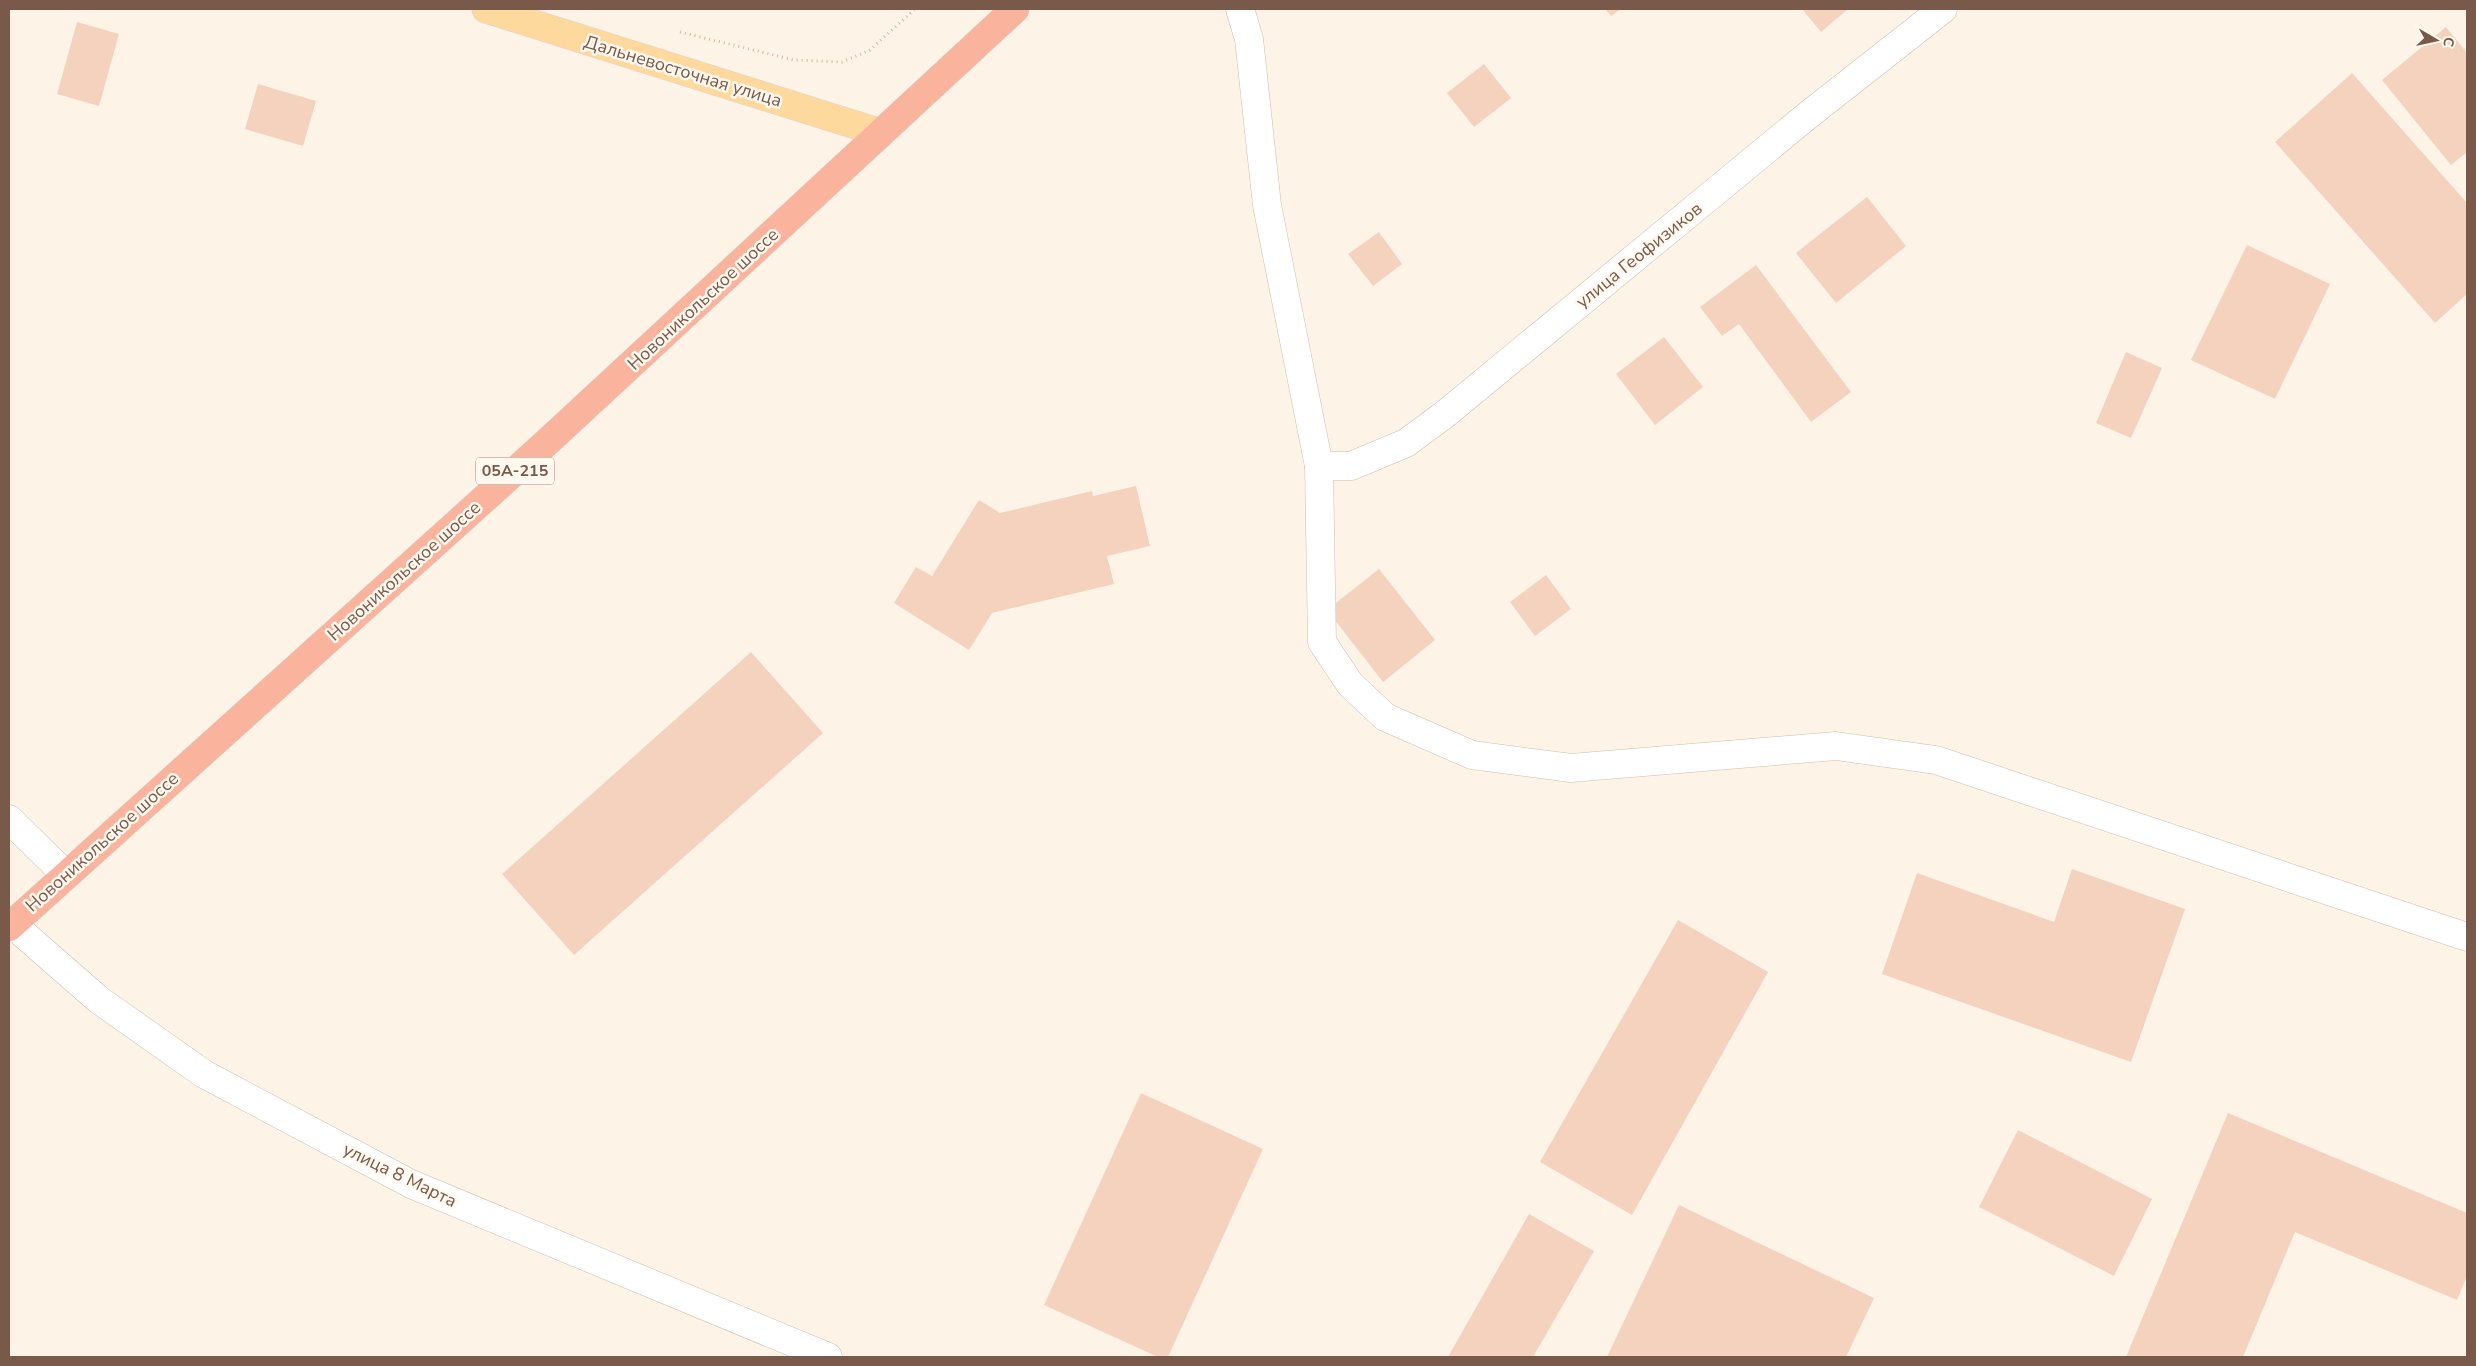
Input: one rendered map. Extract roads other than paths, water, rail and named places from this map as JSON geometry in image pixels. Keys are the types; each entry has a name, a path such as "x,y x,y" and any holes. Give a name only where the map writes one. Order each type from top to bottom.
{"highway":[{"name":"Новоникольское шоссе","path":"10,925 544,446 1015,9"}],"main road":[{"name":"Дальневосточная улица","path":"486,9 881,133"}],"street":[{"path":"1240,9 1249,39 1267,205 1319,466 1322,642 1350,684 1385,717 1472,755 1571,768 1836,746 1936,760 2467,937"},
{"name":"улица Геофизиков","path":"1319,466 1351,466 1406,443 1444,415 1807,116 1943,9"},
{"path":"9,819 65,874"},
{"name":"улица 8 Марта","path":"10,925 99,1000 204,1074 411,1184 828,1357"}]}
